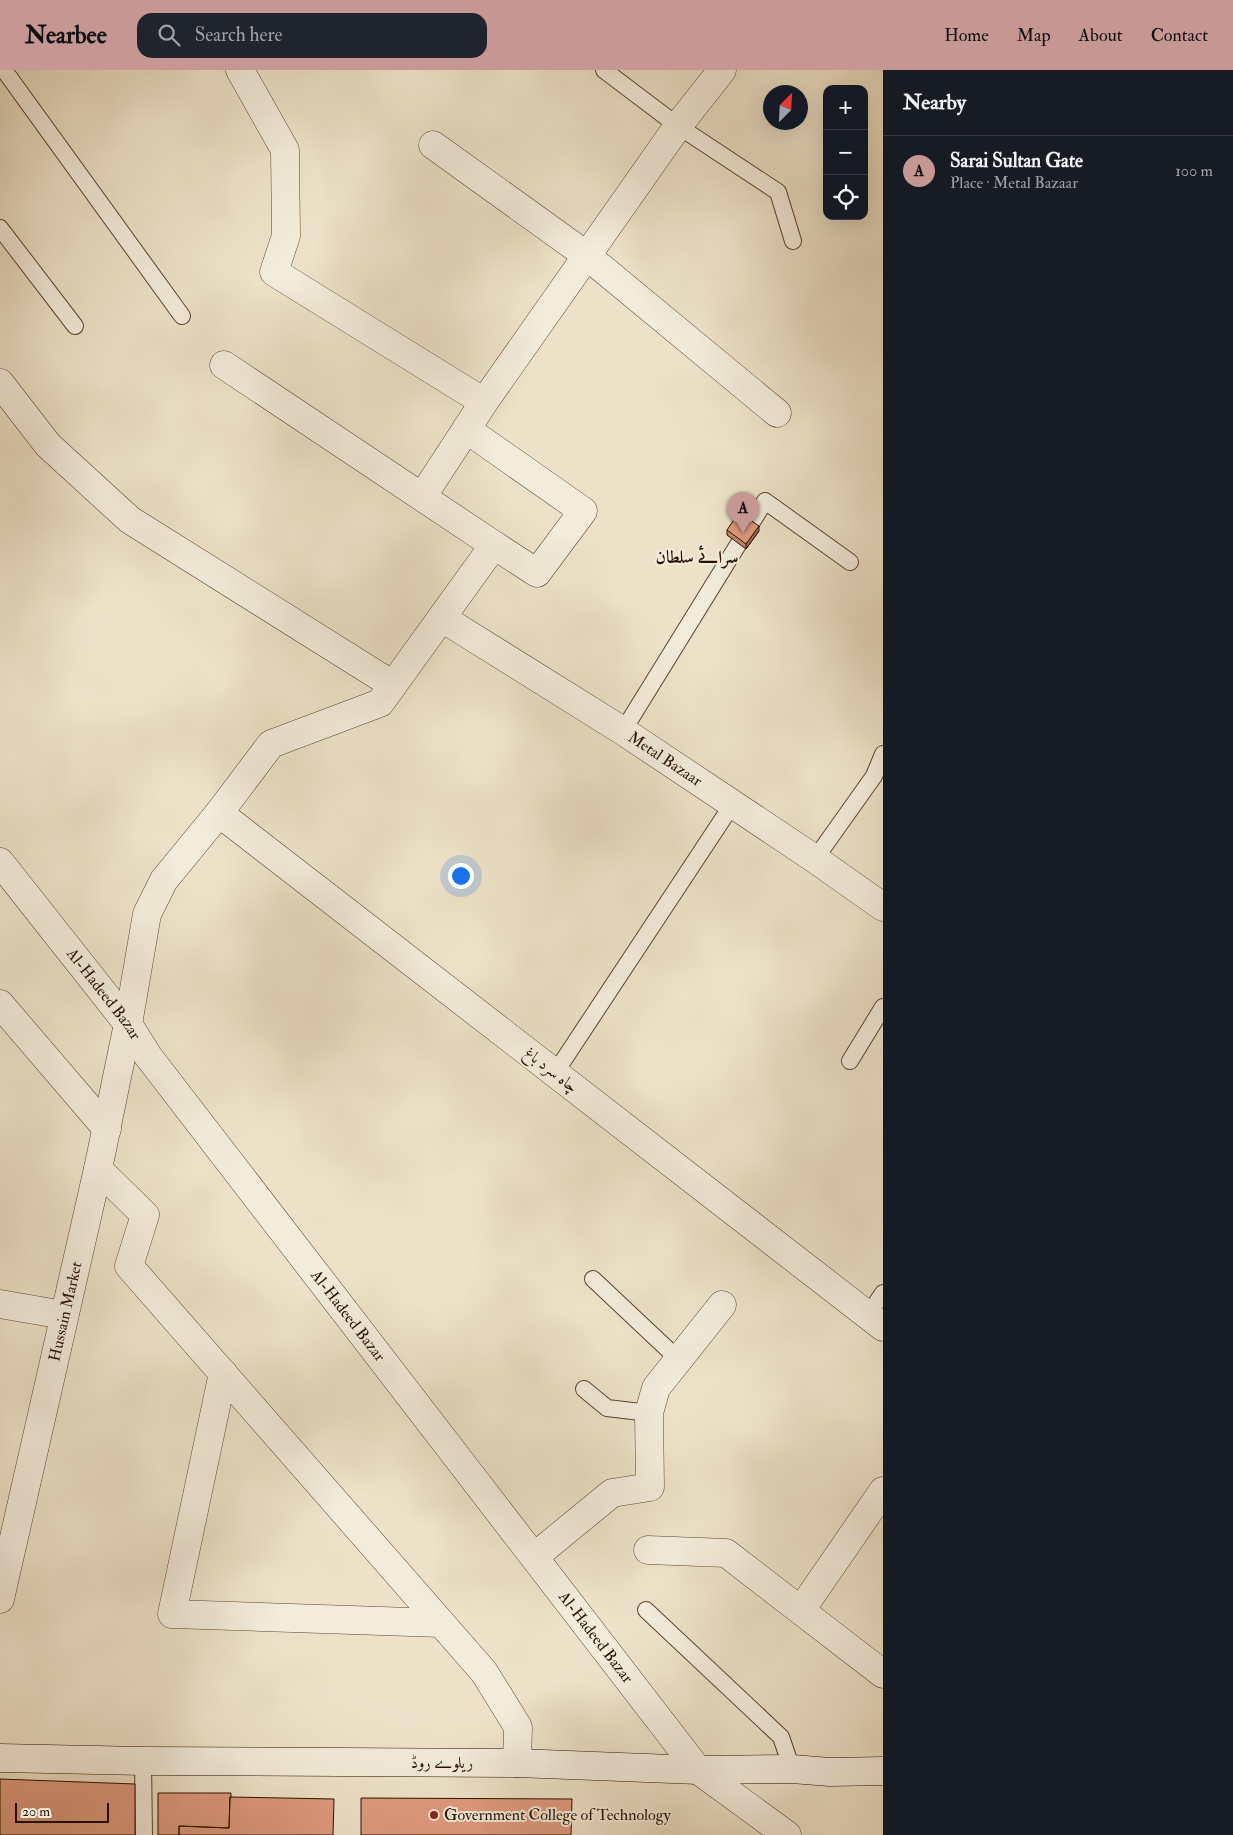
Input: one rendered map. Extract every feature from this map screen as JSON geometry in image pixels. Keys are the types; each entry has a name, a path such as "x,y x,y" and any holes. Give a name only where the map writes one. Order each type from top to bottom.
{"street":[{"path":"240,70 285,150 286,236 274,272 484,402"},
{"path":"422,497 484,402 586,256 678,126 722,70"},
{"path":"433,145 586,256 777,413"},
{"path":"224,365 538,573 583,511 466,429"},
{"path":"0,383 48,445 130,520 393,685"},
{"name":"Hussain Market","path":"0,1599 107,1129 147,914 164,880 219,813 271,744 380,703 494,545"},
{"name":"Metal Bazaar","path":"442,618 623,731 815,859 883,907"},
{"name":"چاہ سرد باغ","path":"219,813 555,1073 878,1312"},
{"name":"Al-Hadeed Bazar","path":"0,862 128,1024 148,1056 698,1770 787,1835"},
{"path":"0,1004 107,1129"},
{"path":"98,1169 145,1215 129,1266 484,1672 518,1727 517,1763"},
{"path":"0,1304 64,1315"},
{"path":"534,1558 612,1493 650,1487 649,1413 656,1388 722,1305"},
{"path":"223,1373 172,1614 441,1623"},
{"path":"801,1610 883,1491"},
{"path":"648,1550 726,1553 883,1674"},
{"name":"ریلوے روڈ","path":"0,1758 143,1761 517,1763 698,1770 792,1769 830,1772 883,1771"}],"lane":[{"path":"4,70 182,316"},
{"path":"604,70 678,126 778,192 793,240"},
{"path":"0,228 75,326"},
{"path":"623,731 765,501 850,562"},
{"path":"815,859 874,776 883,754"},
{"path":"555,1073 732,805"},
{"path":"850,1061 883,1007"},
{"path":"593,1279 678,1359"},
{"path":"584,1390 607,1408 649,1413"},
{"path":"646,1610 781,1737 792,1769"},
{"path":"143,1761 144,1835"}],"building":[{"path":"739,512 759,526 746,544 727,530"},
{"path":"0,1779 135,1784 135,1835 0,1835"},
{"path":"158,1793 231,1793 229,1828 179,1826 179,1835 158,1835"},
{"path":"230,1797 334,1799 333,1835 179,1835 179,1826 229,1828"},
{"path":"361,1798 572,1799 571,1835 361,1835"}],"place":[{"name":"Sarai Sultan Gate","path":"743,533"},
{"name":"Government College of Technology","path":"434,1815"}],"district":[{"name":"سرائے سلطان","path":"697,557"}]}
